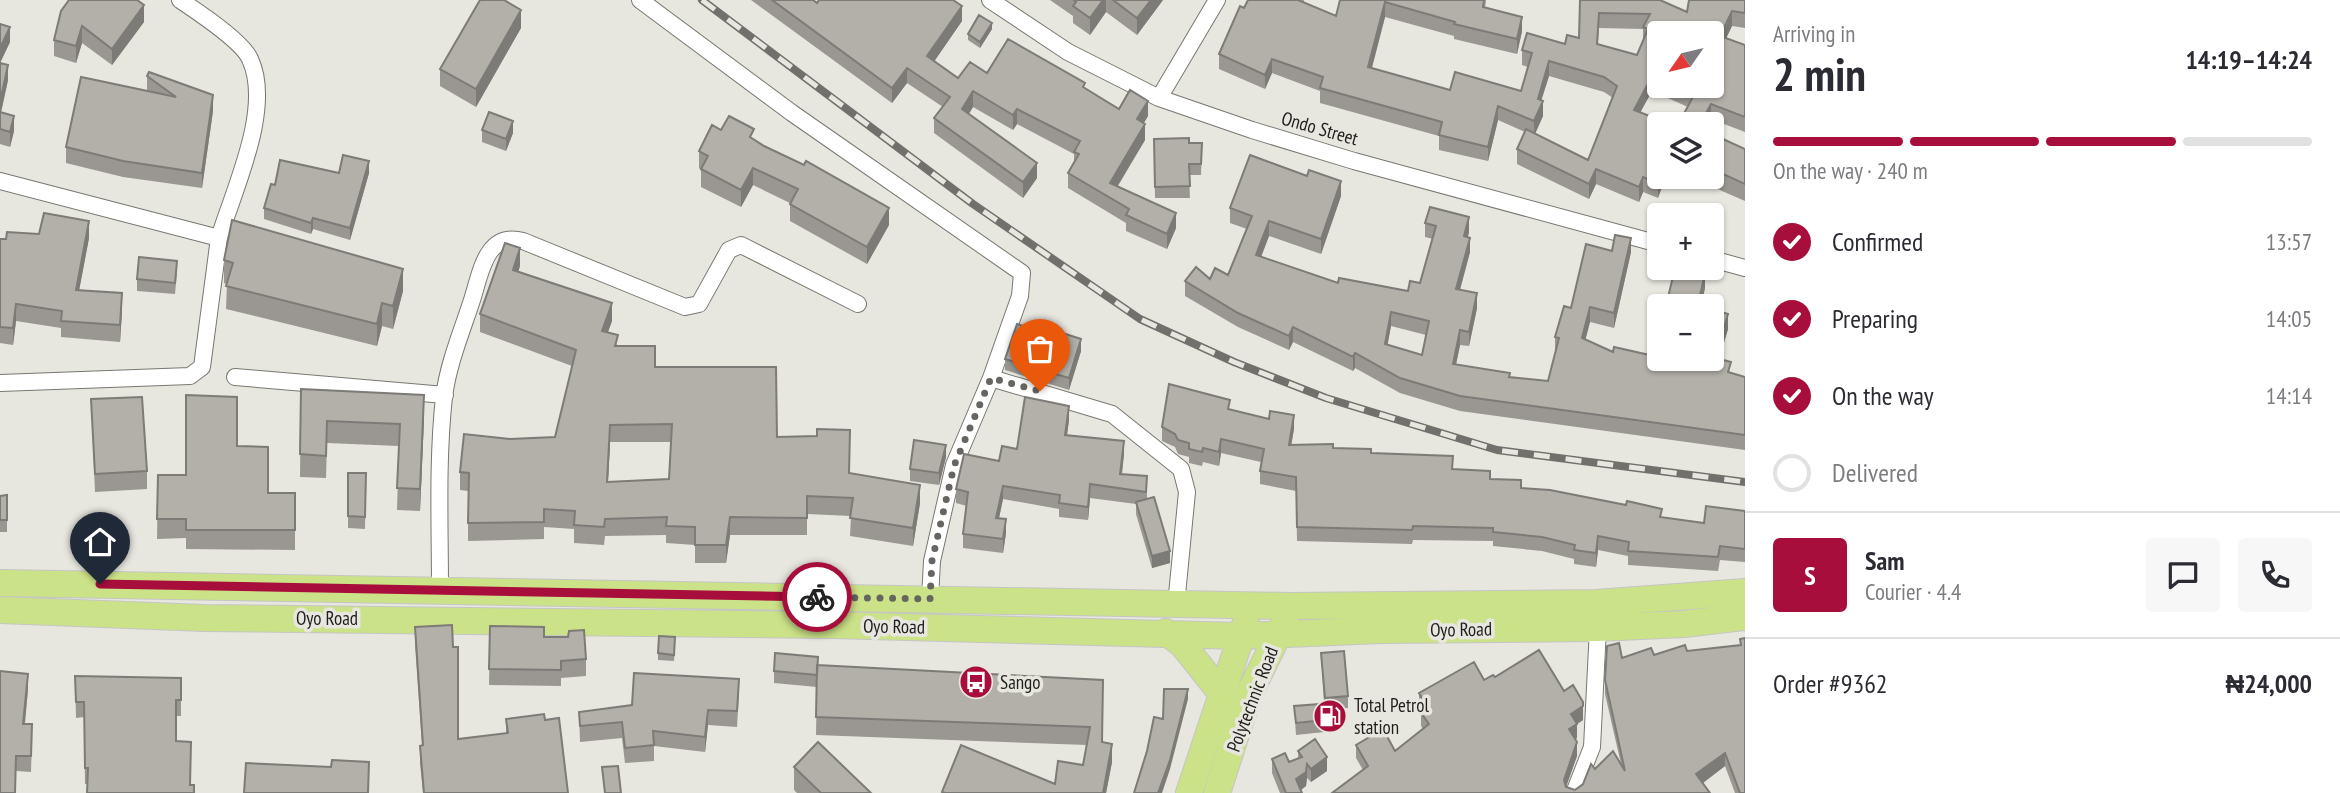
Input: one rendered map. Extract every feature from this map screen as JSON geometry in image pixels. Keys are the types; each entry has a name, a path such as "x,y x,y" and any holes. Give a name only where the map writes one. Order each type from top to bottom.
{"main road":[{"name":"Oyo Road","path":"0,583 1292,606 1596,603 1745,592"},
{"path":"380,619 381,589"},
{"name":"Polytechnic Road","path":"1189,793 1240,636 1254,605"},
{"name":"Polytechnic Road","path":"1217,793 1250,694 1292,606"},
{"name":"Oyo Road","path":"0,610 204,618 1166,632 1240,636 1598,628 1684,624 1745,617"},
{"path":"1166,632 1183,645 1221,693"}],"street":[{"path":"0,383 190,376 202,368 219,238 256,121 258,89 250,58 216,26 180,0"},
{"path":"640,0 792,113 1022,273 1020,296 991,378 954,466 932,561 930,599"},
{"name":"Ondo Street","path":"990,0 1068,52 1159,98 1341,157 1647,241"},
{"path":"1159,98 1217,0"},
{"path":"0,181 219,238"},
{"path":"440,589 439,475 444,395 481,272 491,249 506,238 523,241 685,307 699,304 729,250 741,246 858,304"},
{"path":"1724,262 1745,268"},
{"path":"235,377 444,395"},
{"path":"991,378 1112,414 1181,469 1187,492 1176,605"},
{"path":"1574,793 1592,747 1598,628"}],"building":[{"path":"69,0 137,0 144,5 112,49 82,26 76,46 54,40 61,11"},
{"path":"480,0 504,0 521,10 476,89 440,69"},
{"path":"772,0 813,0 817,3 819,0 953,0 962,6 927,56 958,78 970,62 987,73 1008,39 1085,83 1083,87 1119,109 1130,90 1148,101 1137,119 1145,124 1110,183 1176,213 1167,234 1126,215 1129,209 1068,173 1079,154 1074,152 1080,141 1017,109 1013,115 973,91 962,109 1037,163 1023,182 934,118 950,97 907,68 892,88"},
{"path":"1074,0 1103,0 1090,18 1073,6 1076,2"},
{"path":"1113,0 1151,0 1137,18"},
{"path":"1248,0 1298,0 1336,16 1340,0 1484,0 1483,7 1522,17 1517,39 1454,24 1455,22 1385,2 1368,67 1450,90 1455,72 1521,91 1532,53 1522,50 1527,33 1565,44 1567,35 1579,38 1580,0 1660,0 1687,12 1689,0 1745,0 1745,13 1732,11 1724,28 1724,21 1647,21 1647,29 1643,27 1650,14 1599,13 1597,44 1637,55 1647,31 1647,85 1634,110 1647,115 1647,179 1643,177 1639,187 1596,169 1589,184 1517,149 1526,129 1588,160 1617,86 1604,77 1549,61 1538,99 1543,101 1534,121 1498,106 1488,147 1439,135 1442,122 1320,88 1323,77 1272,59 1265,75 1219,54 1240,6 1244,8"},
{"path":"979,15 992,23 980,42 968,34"},
{"path":"0,24 10,27 0,48"},
{"path":"1724,37 1745,45 1745,117 1711,104 1707,112 1685,112 1692,98 1724,98"},
{"path":"0,63 8,65 0,102"},
{"path":"149,72 213,95 202,173 123,161 66,147 81,77 176,97 147,76"},
{"path":"0,112 14,116 10,132 0,129"},
{"path":"489,112 513,121 506,139 482,130"},
{"path":"729,116 754,129 750,137 764,146 804,165 806,161 889,208 867,247 790,204 798,189 753,168 741,190 701,169 708,156 699,151 712,125 721,130"},
{"path":"1189,138 1189,143 1202,143 1201,164 1189,164 1190,186 1155,187 1154,139"},
{"path":"1724,139 1745,149 1745,184 1724,174"},
{"path":"343,155 369,161 350,228 313,218 311,223 264,208 271,184 275,185 280,160 339,173"},
{"path":"1250,155 1307,176 1309,170 1341,181 1321,239 1269,221 1256,255 1338,283 1339,278 1408,291 1410,281 1420,283 1436,226 1425,223 1430,207 1469,217 1464,236 1470,238 1456,289 1477,293 1469,332 1460,330 1453,364 1510,373 1509,377 1548,381 1559,338 1555,337 1564,306 1571,308 1586,244 1612,251 1615,235 1631,238 1614,313 1590,307 1582,338 1613,352 1614,347 1647,354 1647,371 1724,371 1724,360 1731,362 1728,372 1745,377 1745,435 1460,396 1400,378 1355,353 1353,357 1293,327 1289,336 1238,313 1185,281 1196,267 1210,279 1215,268 1228,275 1252,216 1230,208","holes":["1391,312 1429,321 1422,355 1385,344"]},
{"path":"44,213 89,221 76,290 122,293 120,325 61,321 62,311 16,304 13,328 0,327 0,239 6,239 7,232 39,234"},
{"path":"232,220 403,269 393,306 382,303 377,324 226,286 233,263 224,260"},
{"path":"505,243 520,248 513,270 612,303 602,331 618,335 615,346 655,346 655,367 776,367 777,437 817,436 817,429 850,430 849,473 920,485 913,528 850,518 853,498 807,496 807,518 730,517 726,545 695,545 695,527 666,526 667,517 605,519 604,527 574,525 575,511 544,509 544,522 468,523 469,473 460,472 464,434 510,439 555,437 576,350 480,314","holes":["672,424 669,479 607,482 610,425"]},
{"path":"139,257 177,261 175,283 137,279"},
{"path":"1672,280 1703,280 1700,294 1669,294"},
{"path":"1017,324 1032,329 1034,324 1081,339 1069,378 1005,359"},
{"path":"1169,384 1230,400 1228,409 1269,419 1270,411 1294,415 1289,445 1333,444 1333,448 1371,449 1371,453 1453,456 1452,469 1490,471 1490,479 1521,480 1521,488 1550,490 1626,505 1627,501 1662,509 1660,517 1704,523 1706,506 1745,511 1745,549 1720,546 1718,557 1628,551 1629,542 1598,536 1596,553 1574,550 1575,545 1542,537 1493,532 1493,528 1413,526 1412,530 1297,527 1296,477 1260,471 1264,449 1221,439 1219,452 1203,448 1202,452 1189,449 1189,443 1178,440 1175,434 1162,427"},
{"path":"301,389 424,395 420,489 397,488 400,424 327,421 326,456 300,454"},
{"path":"186,395 237,397 237,446 268,447 268,493 295,493 295,530 186,530 186,519 157,519 158,475 186,475"},
{"path":"142,397 147,471 95,474 91,399"},
{"path":"1025,397 1069,406 1065,435 1124,441 1120,474 1147,476 1146,492 1090,484 1088,507 1059,503 1060,495 1003,486 996,518 1006,519 1003,539 963,534 968,492 956,489 964,454 999,461 1002,446 1017,449"},
{"path":"914,440 946,445 939,473 910,469"},
{"path":"348,473 366,473 365,517 348,516"},
{"path":"7,495 7,520 0,520 0,496"},
{"path":"1154,497 1170,551 1152,556 1136,502"},
{"path":"452,625 453,647 458,647 458,739 508,733 506,719 544,714 545,720 559,718 568,793 424,793 415,627"},
{"path":"490,626 544,627 544,637 568,637 569,631 584,630 586,659 561,661 561,670 489,669"},
{"path":"659,636 675,637 674,655 658,653"},
{"path":"1745,638 1745,793 1740,793 1725,753 1696,774 1710,793 1332,793 1368,766 1356,745 1383,729 1395,751 1429,724 1421,713 1428,708 1419,693 1474,662 1484,680 1493,675 1495,677 1539,650 1564,691 1573,685 1583,702 1583,706 1571,714 1577,724 1569,729 1577,742 1564,780 1566,787 1575,790 1583,784 1591,764 1595,769 1613,751 1625,771 1605,680 1607,646 1619,643 1622,658 1651,648 1654,655 1685,645 1687,651 1741,645 1740,639"},
{"path":"1344,651 1348,696 1325,698 1321,653"},
{"path":"775,653 818,657 817,675 774,671"},
{"path":"817,665 1103,680 1102,742 1112,744 1103,793 942,792 961,745 1055,784 1058,761 1083,765 1090,727 816,717"},
{"path":"0,671 28,674 23,724 32,724 31,756 16,756 15,793 0,793"},
{"path":"634,673 739,679 737,711 708,710 705,737 653,731 654,745 625,748 622,722 580,726 579,712 632,705"},
{"path":"75,676 181,678 181,700 176,700 176,741 191,742 190,785 194,785 194,793 87,793 84,702 76,702"},
{"path":"1164,689 1188,689 1170,760 1158,793 1134,793 1154,717 1163,719"},
{"path":"1333,703 1334,719 1296,723 1294,706"},
{"path":"1315,739 1327,757 1311,769 1307,764 1306,772 1296,779 1302,793 1286,793 1272,759 1285,753 1289,762 1302,757 1298,751"},
{"path":"818,742 871,793 821,793 794,767"},
{"path":"332,760 369,762 368,793 244,793 246,763 331,767"},
{"path":"618,766 621,793 605,793 602,767"}],"railway":[{"path":"702,0 973,204 1140,319 1234,362 1326,398 1497,450 1745,482"}],"way so far":[{"path":"817,597 930,599 932,561 954,466 991,378 1040,391"}],"place":[{"name":"Sango","path":"976,682"},
{"name":"Total Petrol station","path":"1330,716"}],"route":[{"path":"100,584 817,597"}]}
